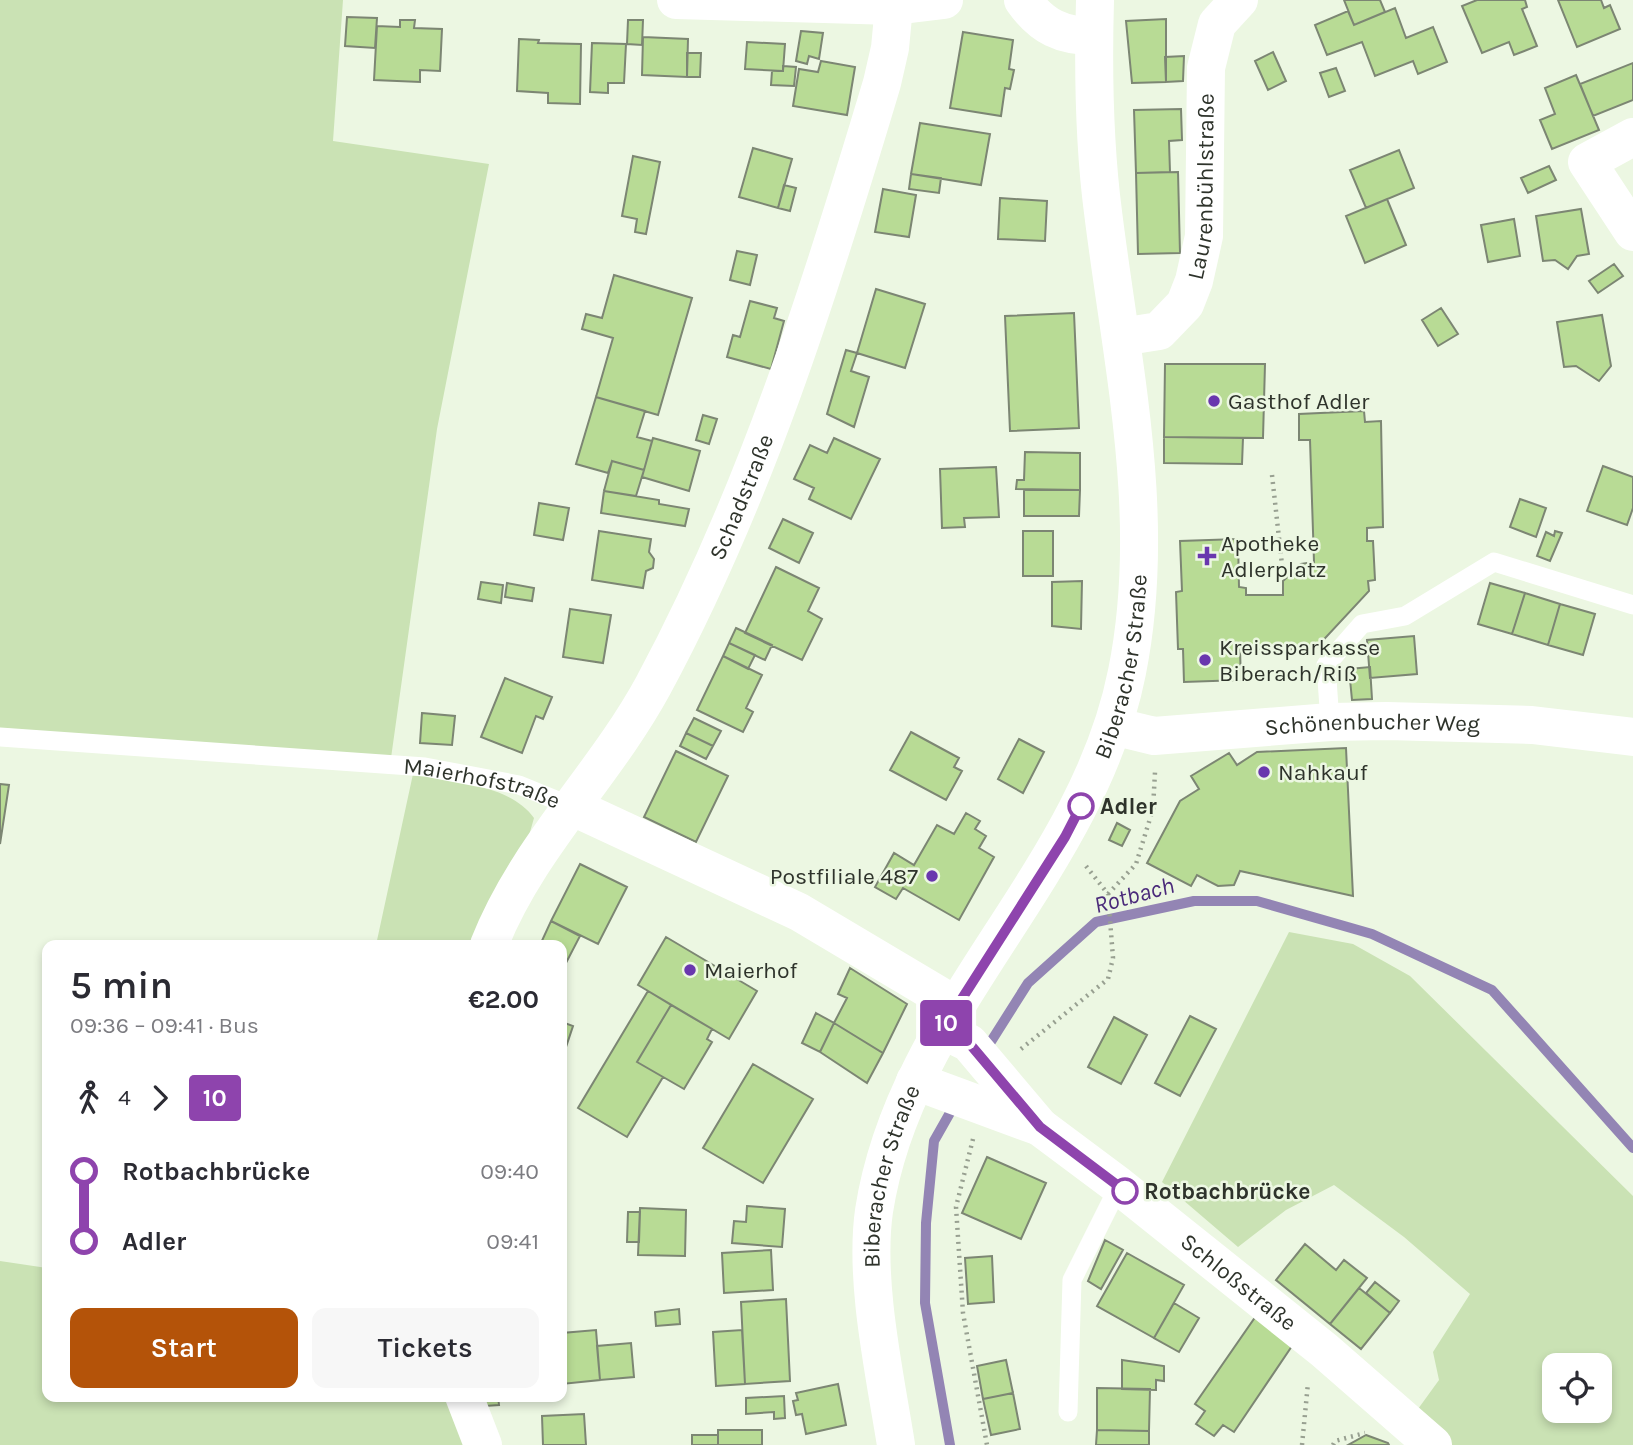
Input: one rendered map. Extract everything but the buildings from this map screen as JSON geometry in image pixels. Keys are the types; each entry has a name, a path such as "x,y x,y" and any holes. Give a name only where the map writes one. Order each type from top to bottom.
{"street":[{"path":"676,0 894,6 944,0"},
{"path":"1023,0 1034,15 1052,30 1071,36 1095,18"},
{"name":"Laurenbühlstraße","path":"1121,337 1159,331 1185,304 1194,281 1204,236 1206,68 1210,42 1217,24 1239,0"},
{"name":"Schadstraße","path":"492,940 542,844 605,764 652,688 701,590 766,442 819,291 882,83 890,48 894,6"},
{"name":"Biberacher Straße","path":"896,1445 876,1309 873,1217 888,1151 964,1068 1065,837 1099,768 1127,675 1137,614 1138,476 1102,207 1095,18"},
{"path":"1633,137 1587,162 1633,232"},
{"name":"Schönenbucher Weg","path":"1113,726 1154,736 1330,722 1532,725 1604,731 1633,737"},
{"name":"Maierhofstraße","path":"573,807 799,912 964,1068"},
{"name":"Schloßstraße","path":"964,1068 1119,1186 1353,1374 1433,1445"},
{"path":"466,1402 483,1445"}],"lane":[{"path":"1330,722 1326,666 1363,624 1405,616 1494,562 1633,605"},
{"name":"Maierhofstraße","path":"0,737 425,767 519,785 573,807"},
{"path":"1068,1412 1072,1280 1119,1186"}],"path":[{"path":"1272,475 1282,565 1291,573"},
{"path":"987,1445 963,1312 956,1207 964,1068 1026,1043 1108,979 1113,958 1108,894 1136,864 1153,809 1154,736"},
{"path":"1302,1445 1309,1380"},
{"path":"1333,1445 1335,1441 1368,1432"}],"green space":[{"path":"0,0 343,0 333,141 489,164 437,429 391,758 0,728"},
{"path":"413,774 462,782 495,791 523,807 534,818 528,839 481,940 377,940"},
{"path":"1289,932 1353,944 1410,976 1633,1196 1633,1445 1452,1445 1418,1409 1439,1380 1433,1352 1470,1294 1404,1237 1334,1185 1286,1210 1238,1247 1162,1182"},
{"path":"0,1261 42,1267 42,1402 453,1402 472,1445 0,1445"}],"waterway":[{"name":"Rotbach","path":"985,1051 1028,983 1096,922 1194,901 1257,901 1372,934 1492,990 1633,1148"},
{"name":"Rotbach","path":"950,1445 925,1303 926,1223 934,1141 955,1104"}],"bus line":[{"name":"10","path":"1081,806 1065,837 942,1030 969,1043 1040,1127 1125,1191"}],"place":[{"name":"Gasthof Adler","path":"1214,401"},
{"name":"Apotheke Adlerplatz","path":"1207,556"},
{"name":"Kreissparkasse Biberach/Riß","path":"1205,660"},
{"name":"Nahkauf","path":"1264,772"},
{"name":"Adler","path":"1081,806"},
{"name":"Postfiliale 487","path":"932,876"},
{"name":"Maierhof","path":"690,970"},
{"name":"Rotbachbrücke","path":"1125,1191"}]}
